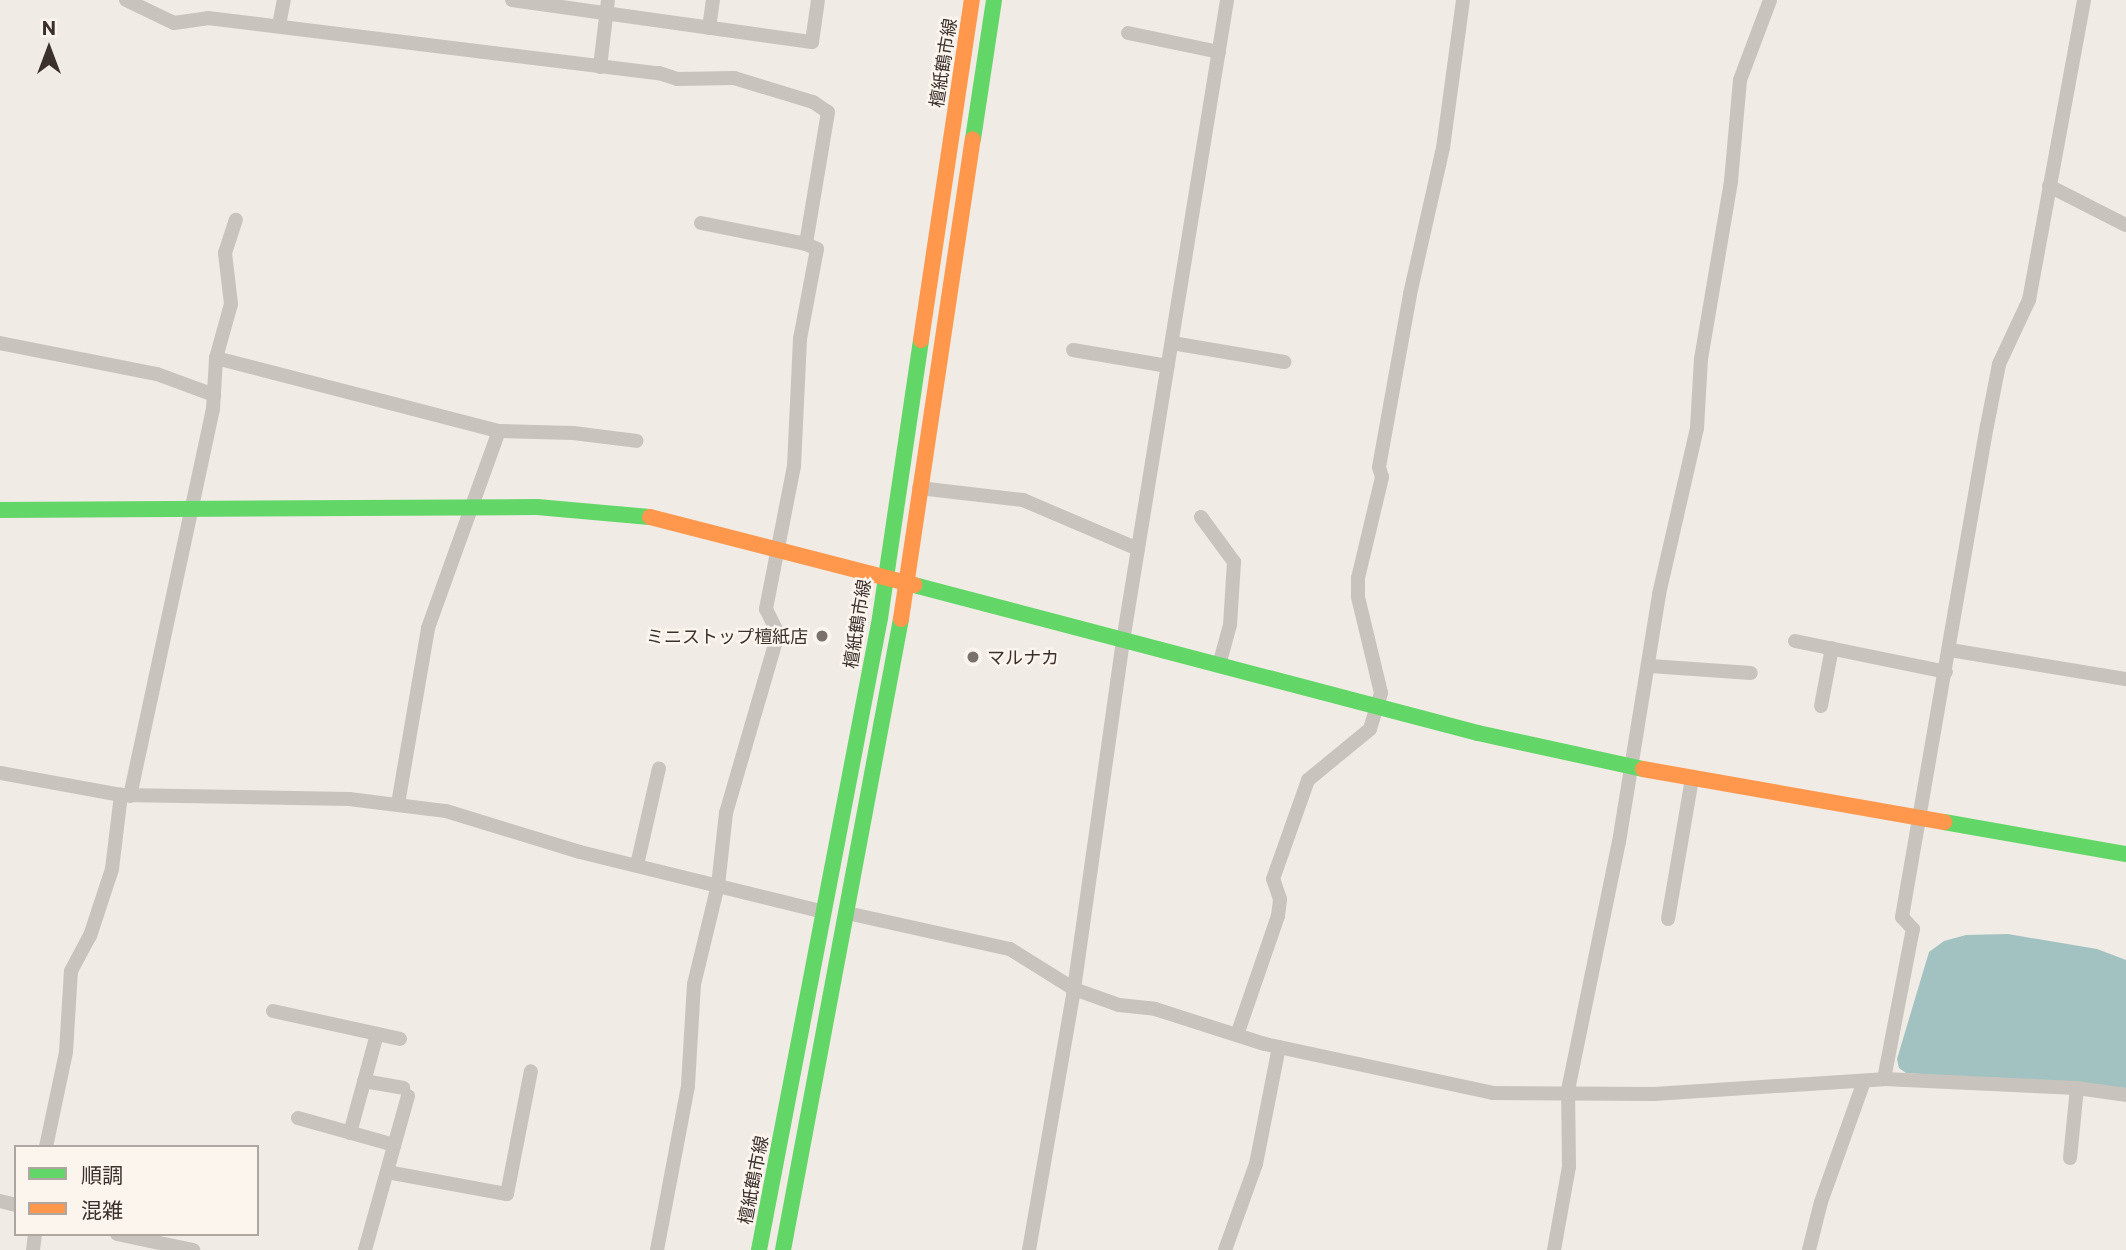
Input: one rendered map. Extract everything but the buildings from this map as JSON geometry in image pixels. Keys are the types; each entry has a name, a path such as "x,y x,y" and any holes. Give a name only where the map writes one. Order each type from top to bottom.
{"main road":[{"name":"檀紙鶴市線","path":"759,1250 824,912 884,576 972,0"},
{"path":"783,1250 847,913 905,582 994,0"},
{"path":"0,510 470,507 609,511 660,518 1219,666 1630,767 2126,854"}],"street":[{"path":"126,0 174,23 208,18 279,25 677,79 734,78 813,102 828,112 806,244"},
{"path":"279,25 284,0"},
{"path":"512,0 608,6 709,27 812,42 818,0"},
{"path":"709,27 713,0"},
{"path":"1029,1250 1074,989 1123,641 1227,0"},
{"path":"1237,1035 1278,916 1280,899 1273,879 1308,779 1358,742 1370,729 1381,692 1358,578 1382,477 1379,467 1410,295 1443,148 1462,0"},
{"path":"1555,1250 1569,1167 1568,1096 1650,666 1659,594 1697,428 1701,359 1731,181 1740,80 1770,0"},
{"path":"1884,1079 1913,929 1902,917 1999,365 2029,300 2084,0"},
{"path":"600,67 608,6"},
{"path":"1128,33 1219,52"},
{"path":"2049,186 2126,225"},
{"path":"46,1145 51,1106 66,1052 71,971 90,936 112,870 125,796 191,510 214,395 216,358 231,304 225,253 236,220"},
{"path":"657,1250 688,1086 694,984 718,885 726,813 778,634 766,609 794,466 800,339 817,250 806,244 701,223"},
{"path":"0,343 144,371 214,395"},
{"path":"1172,343 1284,362"},
{"path":"1073,350 1168,366"},
{"path":"216,358 499,431 573,433 637,441"},
{"path":"398,804 428,628 499,431"},
{"path":"919,488 1023,500 1138,549"},
{"path":"1201,517 1234,562 1230,625 1219,666"},
{"path":"1795,641 1946,672"},
{"path":"1821,706 1832,648"},
{"path":"1950,650 2126,680"},
{"path":"1650,666 1751,673"},
{"path":"637,865 659,768"},
{"path":"0,773 125,796 398,804 446,811 637,865 824,912"},
{"path":"1668,919 1692,778"},
{"path":"847,913 1010,948 1074,989 1279,1047 1493,1093 1568,1096 1884,1079 2077,1088 2126,1095"},
{"path":"274,1012 400,1040"},
{"path":"350,1133 377,1034"},
{"path":"1225,1250 1256,1164 1279,1047"},
{"path":"387,1172 507,1194 531,1071"},
{"path":"364,1081 405,1092 394,1145 365,1250"},
{"path":"1809,1250 1821,1202 1864,1082"},
{"path":"2070,1158 2077,1088"},
{"path":"298,1118 394,1145"},
{"path":"126,1236 193,1250"}],"water":[{"path":"2008,934 2097,949 2126,960 2126,1088 1906,1073 1899,1068 1897,1059 1929,952 1944,941 1966,935"}],"traffic: fast":[{"path":"973,139 994,0"},
{"path":"759,1250 880,618 921,340"},
{"path":"0,510 537,507 650,517"},
{"path":"914,585 1478,733 1643,769"},
{"path":"783,1250 901,619"},
{"path":"1944,822 2126,854"}],"traffic: slow":[{"path":"921,340 972,0"},
{"path":"901,619 973,139"},
{"path":"650,517 914,585"},
{"path":"1643,769 1944,822"}],"place":[{"name":"ミニストップ檀紙店","path":"822,636"},
{"name":"マルナカ","path":"973,657"}]}
